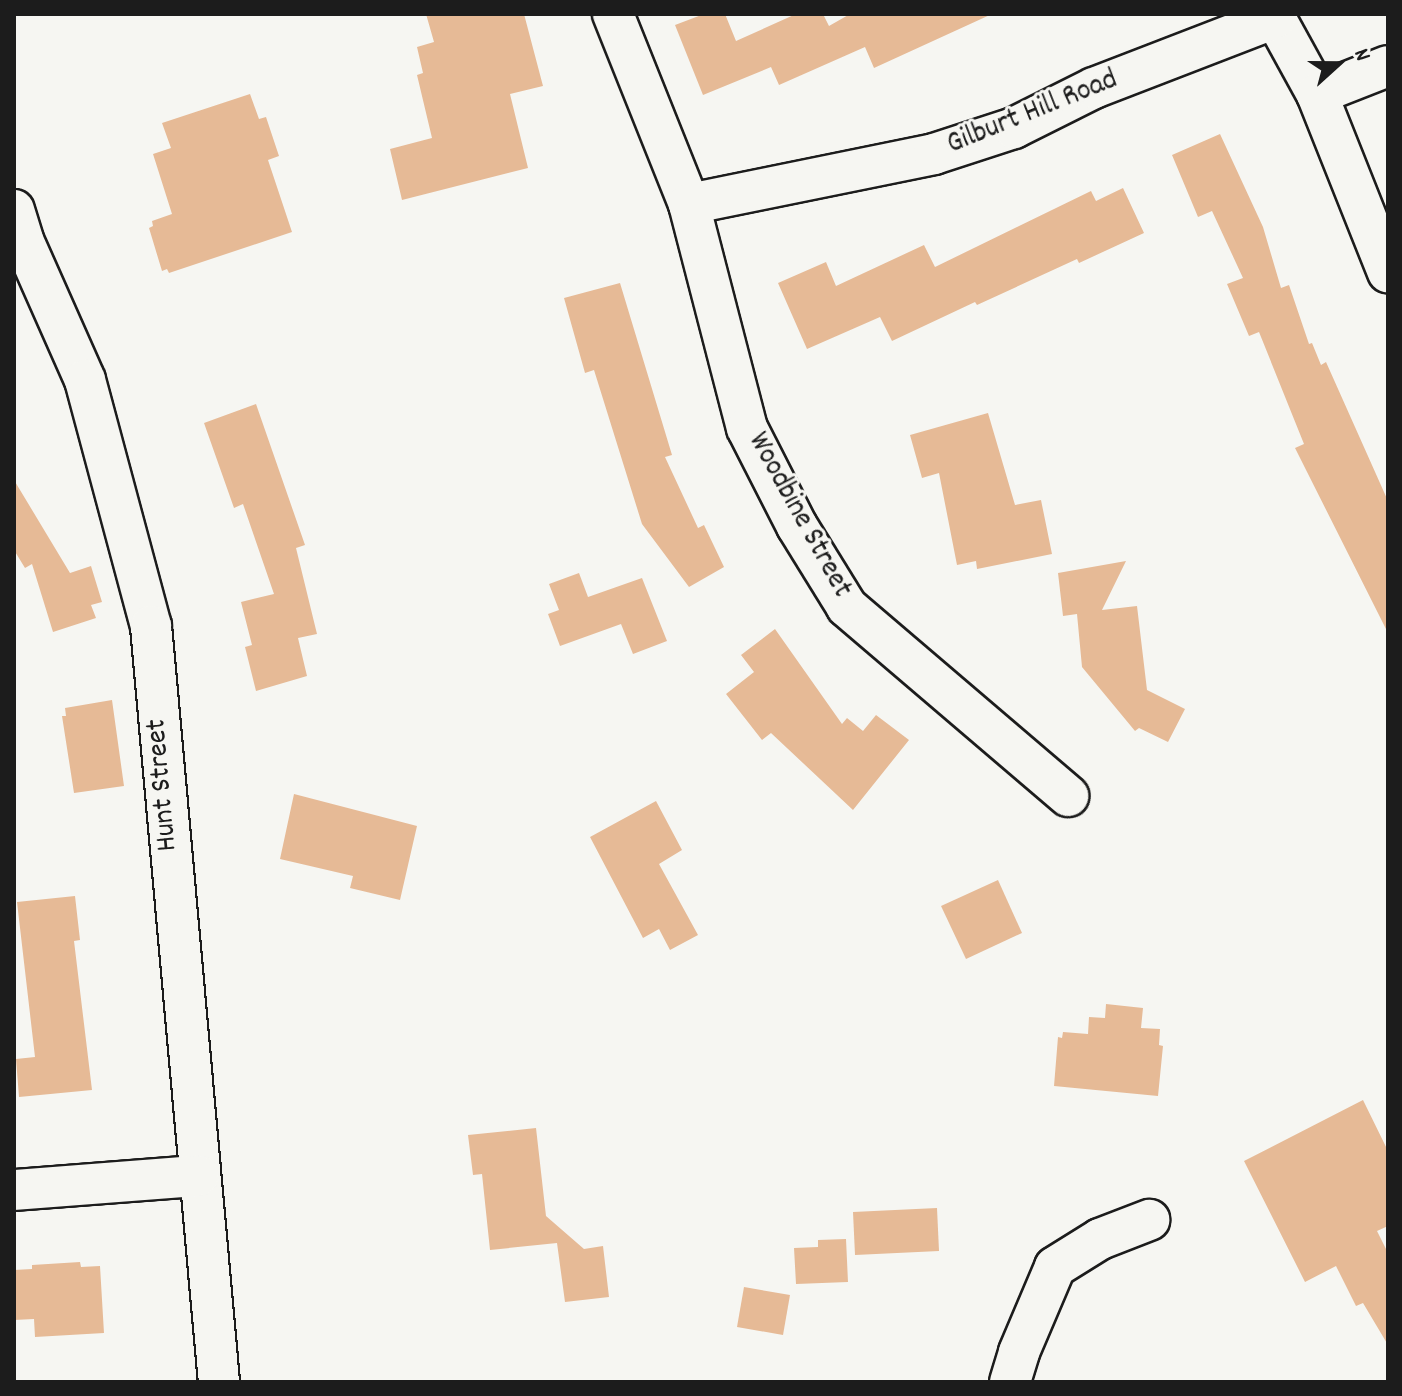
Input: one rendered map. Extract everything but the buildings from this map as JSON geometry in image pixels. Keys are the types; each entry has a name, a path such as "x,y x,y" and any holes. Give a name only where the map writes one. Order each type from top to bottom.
{"street":[{"name":"Woodbine Street","path":"613,14 689,204 747,428 797,526 847,607 1068,796"},
{"name":"Gilburt Hill Road","path":"689,204 948,150 1014,128 1094,88 1274,16"},
{"path":"1274,16 1317,94 1388,272"},
{"path":"1317,94 1388,66"},
{"name":"Hunt Street","path":"17,232 85,380 151,626 198,1176 219,1382"},
{"path":"14,1190 198,1176"},
{"path":"1010,1382 1019,1352 1055,1267 1100,1239 1149,1220"}]}
